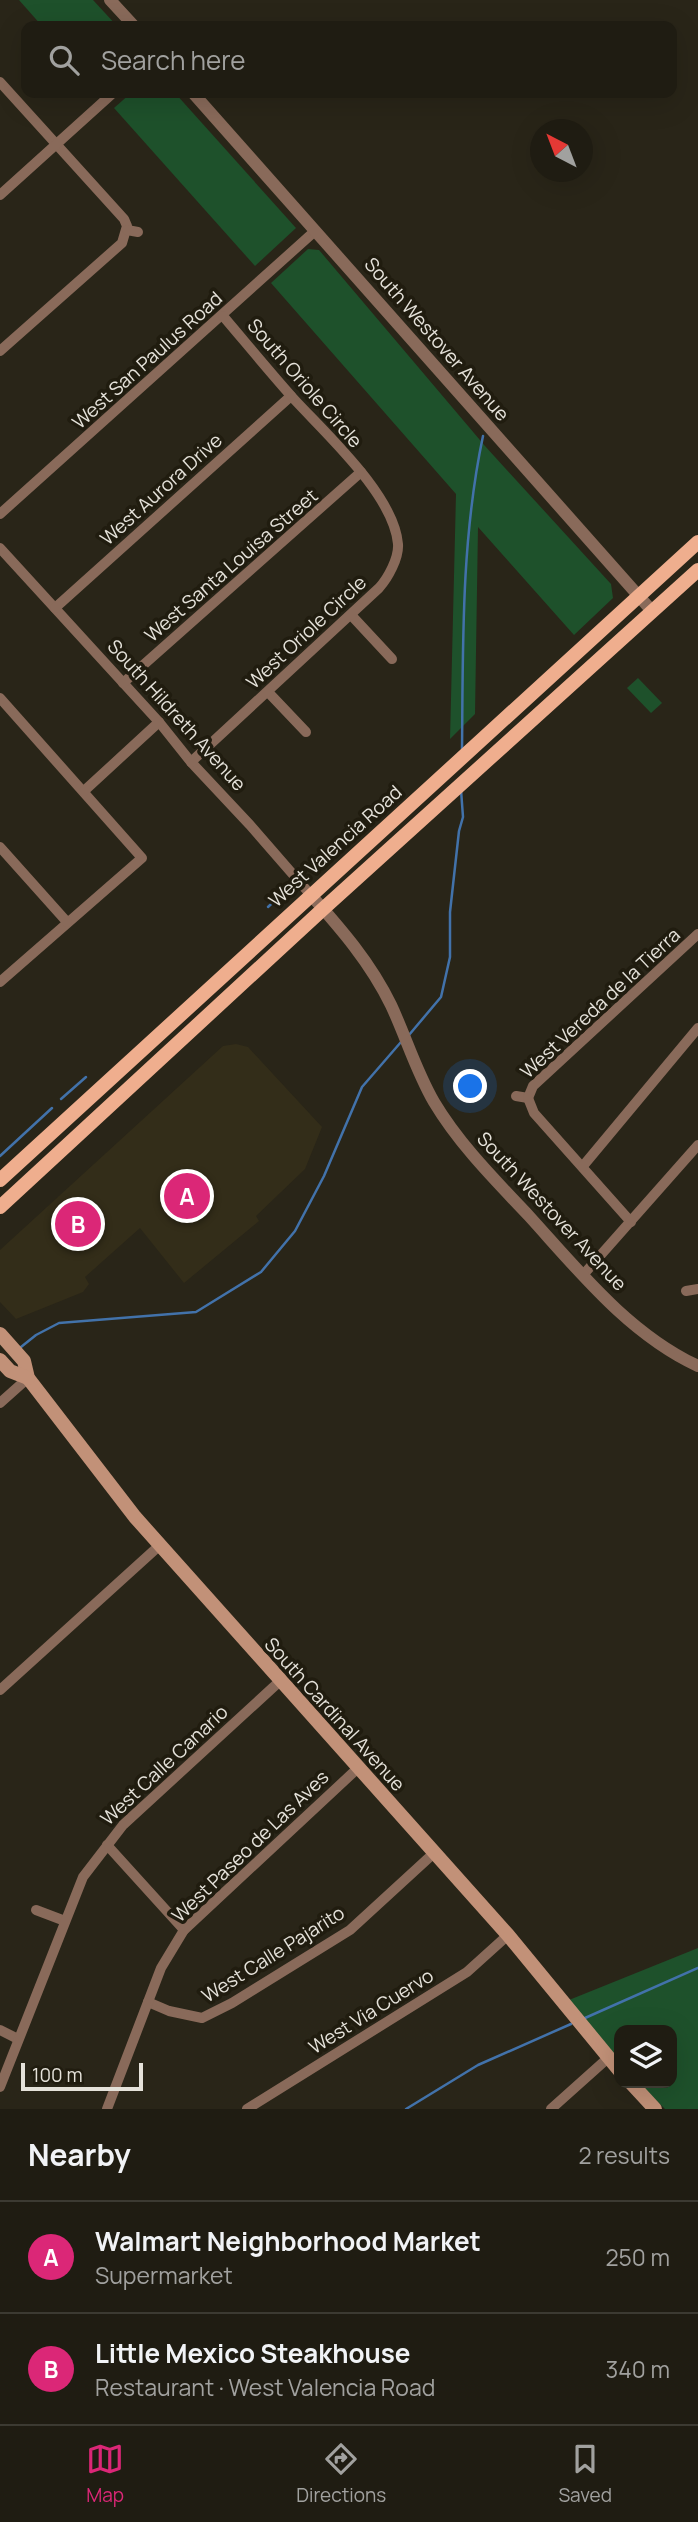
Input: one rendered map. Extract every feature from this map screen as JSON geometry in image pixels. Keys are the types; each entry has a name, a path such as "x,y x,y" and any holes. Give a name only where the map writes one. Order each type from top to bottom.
{"main road":[{"name":"West Valencia Road","path":"0,1180 698,542"},
{"name":"West Valencia Road","path":"0,1207 323,909 698,570"},
{"path":"114,1074 125,1091"},
{"name":"South Cardinal Avenue","path":"2,1336 22,1360 28,1378 89,1454 114,1491 508,1935 614,2065"},
{"name":"South Cardinal Avenue","path":"5,1366 28,1378"},
{"path":"636,2088 655,2109"}],"street":[{"path":"110,0 129,21"},
{"path":"0,82 132,231 122,243 0,351"},
{"path":"0,195 108,98"},
{"name":"South Westover Avenue","path":"197,98 652,611"},
{"name":"West San Paulus Road","path":"0,514 316,231"},
{"name":"South Oriole Circle","path":"223,316 291,396 362,472"},
{"name":"West Aurora Drive","path":"55,608 291,396"},
{"name":"West Oriole Circle","path":"191,762 352,616 388,577 399,546 388,514 362,472"},
{"name":"West Santa Louisa Street","path":"123,683 362,472"},
{"name":"South Hildreth Avenue","path":"0,548 159,722 191,762 323,909"},
{"path":"352,616 392,659"},
{"path":"268,692 306,732"},
{"path":"0,698 142,858 0,982"},
{"path":"84,791 159,722"},
{"path":"0,847 66,922"},
{"name":"South Westover Avenue","path":"323,909 354,943 375,975 432,1099 457,1136 583,1275 626,1317 653,1339 698,1366"},
{"name":"West Vereda de la Tierra","path":"528,1098 533,1086 697,938"},
{"path":"583,1166 698,1028"},
{"path":"516,1096 528,1098 534,1113 631,1222"},
{"path":"583,1275 698,1145"},
{"path":"686,1291 698,1289"},
{"path":"0,1403 28,1378"},
{"path":"0,1690 160,1545"},
{"name":"West Calle Canario","path":"0,2087 83,1877 123,1825 280,1681"},
{"name":"West Paseo de Las Aves","path":"107,2109 161,1968 184,1930 358,1768"},
{"path":"107,1845 184,1930"},
{"name":"West Calle Pajarito","path":"148,2002 169,2011 202,2018 232,2003 349,1930 434,1853"},
{"path":"36,1910 65,1921"},
{"name":"West Via Cuervo","path":"247,2109 467,1972 508,1935"},
{"path":"0,2030 18,2039"},
{"path":"551,2109 608,2058"}],"shaded area":[{"path":"236,1044 248,1047 322,1127 305,1169 256,1216 259,1221 184,1283 140,1228 85,1277 89,1284 83,1292 16,1319 0,1302 0,1250 223,1046"}],"green space":[{"path":"19,0 93,0 112,21 38,21"},
{"path":"125,98 179,98 296,228 255,266 114,108"},
{"path":"308,249 319,250 485,446 611,584 613,598 574,635 478,527 475,714 450,739 456,494 271,283"},
{"path":"638,678 662,703 651,713 627,688"},
{"path":"698,1948 698,2109 665,2109 644,2088 677,2088 677,2025 614,2025 614,2055 569,2000"}],"waterway":[{"path":"462,752 467,554 483,436"},
{"path":"409,1035 441,997 450,957 450,912 463,817 461,790"},
{"path":"268,907 286,890 291,889"},
{"path":"21,1347 36,1335 59,1323 196,1312 261,1272 295,1231 324,1176 362,1087 401,1042"},
{"path":"61,1099 86,1077"},
{"path":"0,1156 52,1108"},
{"path":"585,2018 698,1968"},
{"path":"406,2109 478,2065 571,2024"}],"place":[{"name":"Walmart Neighborhood Market","path":"187,1196"},
{"name":"Little Mexico Steakhouse","path":"78,1224"}]}
